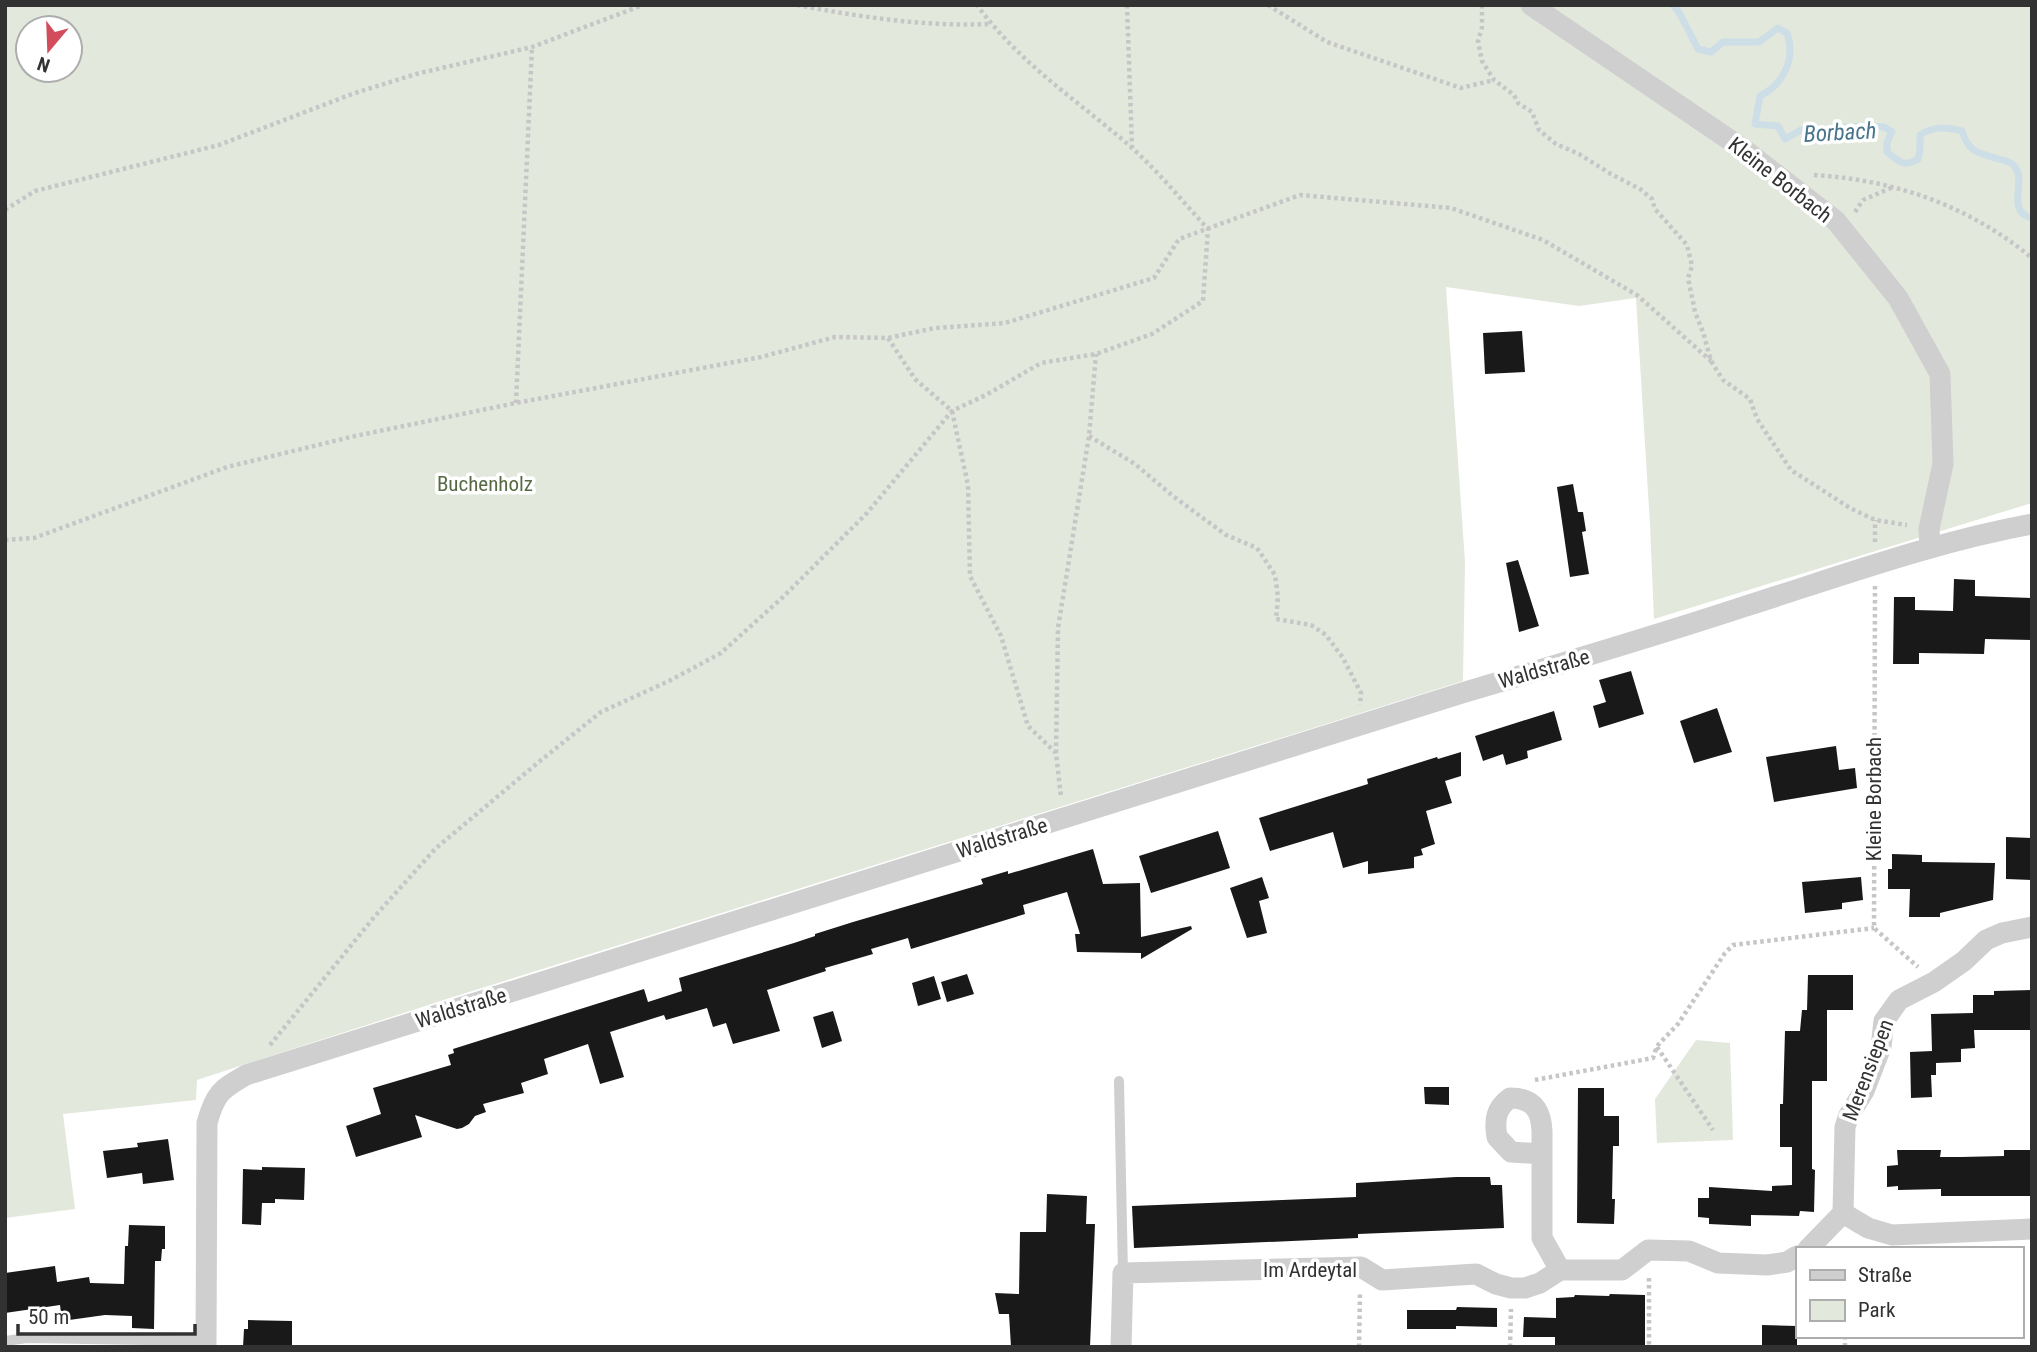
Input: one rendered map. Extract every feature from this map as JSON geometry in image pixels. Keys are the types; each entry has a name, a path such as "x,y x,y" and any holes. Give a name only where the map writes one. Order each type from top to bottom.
{"street":[{"name":"Kleine Borbach","path":"1531,5 1746,151 1836,221 1898,298 1940,374 1943,464 1930,538"},
{"name":"Waldstraße","path":"206,1344 207,1123 211,1107 222,1089 246,1075 1357,726 1644,640 1930,538 2032,524"},
{"name":"Merensiepen","path":"1843,1213 1845,1127 1864,1091 1881,1047 1884,1021 1899,1000 1934,982 1964,961 1986,940 2002,933 2032,927"},
{"path":"1542,1154 1511,1152 1497,1138 1495,1118 1503,1103 1510,1098 1521,1098 1534,1104 1541,1119 1542,1154 1542,1238 1560,1270"},
{"path":"1810,1247 1843,1213 1868,1228 1892,1235 2032,1229"},
{"path":"1511,1288 1532,1286 1560,1270 1622,1270 1648,1250 1689,1251 1718,1263 1767,1265 1787,1262 1796,1257"},
{"name":"Im Ardeytal","path":"1123,1273 1361,1267 1382,1280 1476,1274 1511,1288"},
{"path":"1121,1347 1123,1273"}],"lane":[{"path":"1119,1081 1123,1273"},
{"name":"Waldstraße","path":"5,1341 27,1338 206,1344"}],"path":[{"path":"5,210 35,191 219,145 367,89 416,74 532,47 643,5"},
{"path":"797,5 853,16 949,26 991,24"},
{"path":"246,1075 375,916 436,848 601,712 669,681 721,653 783,597 867,513 952,411 1041,363 1096,354 1152,334 1203,301 1208,229 1132,149 1030,65 977,5"},
{"path":"1127,5 1132,149"},
{"path":"1268,5 1327,42 1461,88 1494,80"},
{"path":"1482,5 1482,27 1478,41 1482,61 1494,80 1514,96 1518,103 1532,112 1539,130 1556,144 1579,154 1640,189 1652,199 1654,209 1687,245 1692,266 1688,278 1695,312 1711,361"},
{"path":"516,403 532,47"},
{"path":"1805,175 1851,179 1926,196 1999,233 2032,258"},
{"path":"1842,229 1863,200 1892,188"},
{"path":"5,540 34,538 226,467 355,436 761,357 835,337 888,338 935,328 1005,323 1154,278 1179,239 1300,195 1451,208 1543,240 1637,295 1711,361 1723,380 1750,399 1757,419 1791,470 1850,508 1875,520 1930,538"},
{"path":"888,338 915,379 952,411 968,485 970,576 1002,636 1028,726 1056,753"},
{"path":"1064,818 1056,753 1058,628 1089,436 1096,354"},
{"path":"1089,436 1135,464 1226,535 1257,548 1275,575 1278,597 1276,619 1311,625 1326,635 1343,658 1361,693 1357,726"},
{"name":"Kleine Borbach","path":"1874,928 1875,589"},
{"path":"1534,1104 1535,1079 1653,1058 1657,1046 1678,1024 1724,953 1733,945 1874,928 1934,982"},
{"path":"1657,1046 1713,1130"},
{"path":"1648,1250 1649,1347"},
{"path":"1359,1347 1361,1267"},
{"path":"1510,1347 1511,1288"}],"green space":[{"name":"Buchenholz","path":"5,5 2032,5 2032,503 1654,619 1636,298 1579,306 1446,287 1465,562 1463,681 453,997 197,1080 196,1100 63,1114 75,1209 5,1218"},
{"path":"1696,1040 1730,1043 1733,1140 1657,1143 1655,1099"}],"building":[{"path":"1522,331 1525,372 1485,374 1483,333"},
{"path":"1573,484 1578,512 1583,512 1586,531 1582,532 1589,574 1570,577 1557,487"},
{"path":"1518,560 1539,626 1519,632 1506,563"},
{"path":"1954,579 1975,580 1975,596 2032,598 2032,640 1985,639 1984,654 1919,653 1919,664 1893,664 1894,597 1915,597 1915,610 1953,611"},
{"path":"1631,671 1644,714 1599,728 1593,706 1606,702 1599,680"},
{"path":"1717,708 1732,752 1694,763 1680,721"},
{"path":"1554,711 1562,740 1527,751 1528,758 1506,765 1503,754 1483,761 1475,736"},
{"path":"1836,746 1839,770 1855,768 1857,788 1774,802 1766,757"},
{"path":"1461,752 1461,776 1445,781 1452,803 1426,811 1435,844 1421,849 1423,855 1414,857 1414,868 1368,874 1368,861 1343,868 1333,832 1270,851 1259,818 1368,784 1367,779"},
{"path":"1218,831 1230,868 1151,893 1139,856"},
{"path":"2006,837 2032,838 2032,880 2006,879"},
{"path":"1093,849 1103,884 1140,883 1141,937 1191,926 1192,929 1141,959 1141,953 1077,952 1075,934 1080,934 1067,892 1023,905 1025,914 911,949 908,938 871,949 873,954 825,968 826,971 767,990 780,1031 733,1044 726,1023 713,1027 707,1008 666,1020 664,1015 610,1032 624,1077 600,1084 588,1044 544,1059 548,1074 521,1083 524,1093 483,1104 486,1112 475,1116 462,1128 457,1129 415,1115 422,1137 356,1157 346,1126 381,1114 373,1088 451,1065 448,1055 454,1053 453,1049 644,989 648,1002 682,991 679,978 983,884 981,879 1008,871 1008,874"},
{"path":"1892,854 1922,855 1922,862 1995,863 1993,900 1940,913 1940,917 1909,917 1910,889 1888,889 1888,869 1892,869"},
{"path":"1262,877 1269,898 1259,901 1267,933 1247,938 1230,888"},
{"path":"1861,877 1863,900 1842,903 1842,909 1805,913 1802,882"},
{"path":"967,974 974,994 947,1002 941,982"},
{"path":"1808,975 1853,975 1853,1010 1827,1010 1827,1081 1812,1081 1814,1212 1800,1211 1799,1216 1751,1215 1751,1226 1709,1224 1709,1218 1698,1217 1698,1198 1709,1198 1709,1187 1772,1191 1772,1186 1792,1185 1792,1147 1780,1147 1785,1031 1800,1031 1802,1010 1807,1010"},
{"path":"934,976 941,999 918,1006 912,983"},
{"path":"2032,990 2032,1030 1974,1030 1975,1048 1961,1049 1961,1062 1936,1063 1936,1075 1931,1075 1932,1097 1911,1098 1910,1052 1932,1051 1931,1014 1973,1013 1973,995 1994,995 1994,991"},
{"path":"833,1011 842,1041 822,1048 813,1017"},
{"path":"1424,1087 1449,1087 1449,1105 1425,1104"},
{"path":"1578,1088 1604,1088 1604,1116 1619,1116 1619,1146 1613,1146 1614,1224 1577,1223"},
{"path":"168,1139 174,1180 143,1184 142,1173 107,1178 103,1151 138,1147 137,1143"},
{"path":"1897,1150 1941,1150 1940,1157 1961,1157 2004,1156 2004,1150 2032,1150 2032,1196 1941,1196 1941,1189 1898,1190 1898,1186 1887,1187 1887,1166 1898,1165"},
{"path":"262,1167 305,1168 304,1200 275,1199 275,1203 262,1203 261,1225 242,1224 243,1169 262,1170"},
{"path":"1490,1177 1491,1185 1502,1185 1504,1228 1358,1234 1358,1238 1134,1248 1132,1206 1356,1197 1356,1183"},
{"path":"1047,1194 1087,1196 1086,1224 1095,1224 1090,1347 1011,1347 1009,1314 999,1314 995,1293 1019,1294 1020,1232 1046,1232"},
{"path":"129,1225 165,1226 165,1249 162,1249 161,1261 155,1261 154,1329 132,1328 132,1316 105,1315 62,1321 60,1305 5,1313 5,1273 55,1266 57,1282 89,1277 90,1283 124,1284 125,1246 128,1246"},
{"path":"1610,1294 1645,1295 1645,1347 1555,1347 1555,1337 1523,1337 1524,1317 1556,1318 1556,1298"},
{"path":"1457,1307 1497,1308 1497,1327 1407,1329 1407,1310 1456,1310"},
{"path":"248,1320 292,1321 292,1347 243,1347 244,1329 248,1329"},
{"path":"1762,1325 1796,1326 1797,1347 1762,1347"}],"waterway":[{"name":"Borbach","path":"1673,5 1698,49 1711,52 1723,42 1759,42 1778,28 1787,33 1789,61 1776,85 1760,96 1755,124 1778,126 1785,139 1801,130 1884,127 1892,132 1887,142 1887,152 1905,163 1918,159 1920,135 1925,132 1940,128 1962,131 1975,151 2007,161 2014,166 2019,179 2019,209 2032,218"}]}
